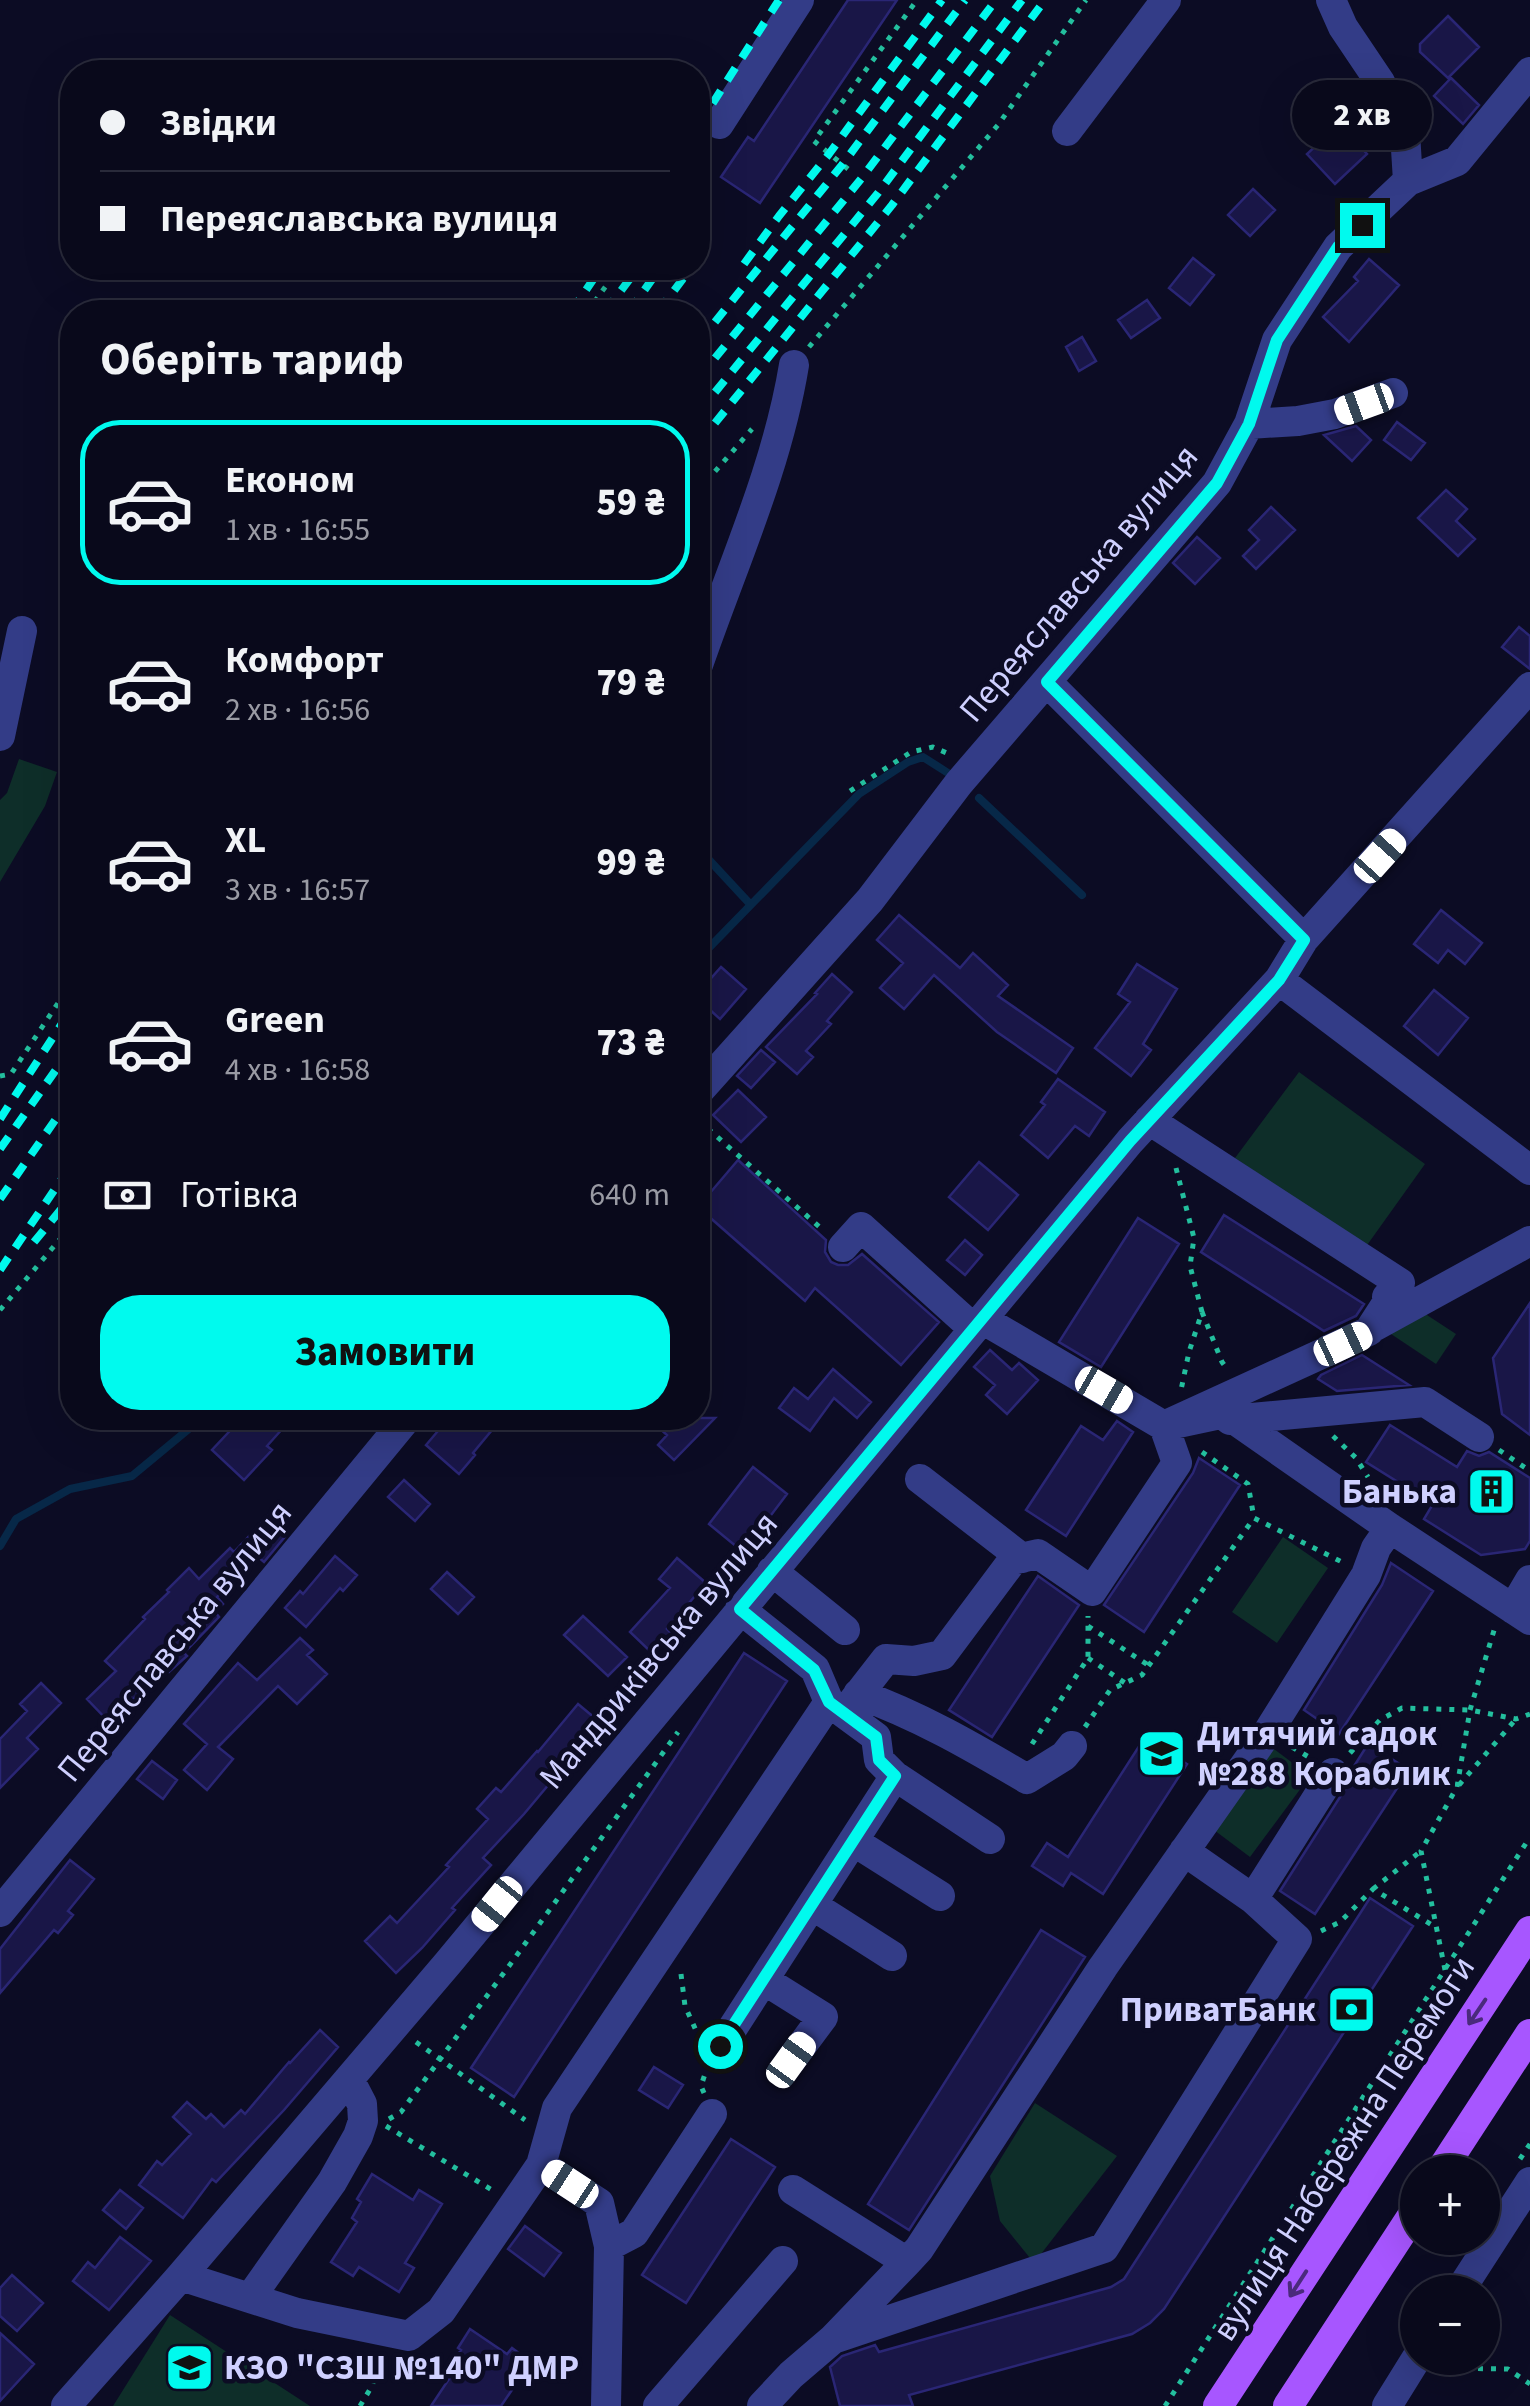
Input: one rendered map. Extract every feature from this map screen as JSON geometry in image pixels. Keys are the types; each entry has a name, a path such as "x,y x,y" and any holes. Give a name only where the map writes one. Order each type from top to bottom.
{"main road":[{"name":"вулиця Набережна Перемоги","path":"1218,2406 1530,1930"},
{"path":"1451,2155 1530,2034"},
{"path":"1288,2406 1400,2235"}],"street":[{"path":"719,124 799,0"},
{"path":"1067,131 1166,0"},
{"path":"1304,0 1337,14 1380,82 1406,132 1408,181"},
{"name":"Переяславська вулиця","path":"710,1079 870,900 978,762 1217,483 1249,424 1277,340 1338,247 1408,181 1457,161 1530,72"},
{"path":"710,631 772,461 794,365"},
{"path":"1249,424 1298,422 1335,414 1393,393"},
{"path":"0,736 22,631"},
{"path":"1047,682 1304,940"},
{"name":"Мандриківська вулиця","path":"66,2406 394,2027 978,1324 1158,1126 1279,980 1304,940 1530,687"},
{"path":"1279,980 1530,1170"},
{"path":"1158,1126 1400,1284 1369,1332 1164,1426"},
{"path":"843,1247 861,1227 978,1324 1164,1426 1425,1402 1479,1437"},
{"path":"1343,1344 1530,1241"},
{"path":"1164,1426 1225,1413 1512,1619 1530,1580"},
{"path":"181,2276 297,2313 409,2336 442,2311 514,2205 545,2151 558,2108 676,1931 844,1703 886,1660 914,1661 942,1655 1012,1560 1038,1554 1092,1591 1177,1464 1164,1426"},
{"name":"Переяславська вулиця","path":"0,1912 397,1430"},
{"path":"920,1479 1022,1558"},
{"path":"762,2406 834,2339 919,2249 1103,1968 1268,1732 1366,1575 1376,1548 1390,1528"},
{"path":"772,1571 845,1630"},
{"path":"740,1609 814,1670 876,1737 879,1760 895,1776 990,1838"},
{"path":"844,1703 894,1706 1027,1779 1064,1756 1072,1746"},
{"path":"1253,1899 1333,1773"},
{"path":"715,2054 895,1776"},
{"path":"853,1841 940,1896"},
{"path":"834,2339 1104,2248 1298,1939 1253,1899 1184,1852"},
{"path":"812,1905 892,1956"},
{"path":"764,1980 823,2017 791,2060"},
{"path":"250,2298 332,2182 358,2136 362,2104 349,2080"},
{"path":"609,2246 634,2233 712,2114"},
{"path":"545,2151 599,2203 609,2246 606,2406"},
{"path":"1470,2275 1530,2182"},
{"path":"793,2190 907,2262"},
{"path":"658,2406 783,2261"},
{"path":"1388,2406 1406,2375"}],"path":[{"path":"848,169 814,141 917,0"},
{"path":"794,365 998,125 1086,0"},
{"path":"710,477 758,422"},
{"path":"850,791 911,752 933,748 978,762"},
{"path":"0,1076 11,1074 60,1000"},
{"path":"1072,1746 1110,1690 1142,1675 1254,1518 1248,1484 1164,1426 1180,1394 1202,1312 1190,1266 1194,1238 1158,1126"},
{"path":"0,1310 60,1239"},
{"path":"1479,1437 1530,1470"},
{"path":"1254,1518 1366,1575"},
{"path":"1014,1772 1088,1658 1092,1591"},
{"path":"1456,1787 1470,1710 1512,1619"},
{"path":"1088,1626 1148,1666"},
{"path":"1088,1658 1125,1683"},
{"path":"1268,1732 1333,1773 1380,1720 1402,1708 1470,1710 1516,1718 1530,1714"},
{"path":"1298,1939 1340,1922 1422,1851 1456,1787 1516,1718"},
{"path":"514,2205 382,2124 400,2112 678,1732"},
{"path":"1164,2406 1530,1837"},
{"path":"1422,1851 1445,1972"},
{"path":"1373,1890 1437,1928"},
{"path":"676,1931 684,2006 715,2054 702,2086 712,2114"},
{"path":"394,2027 440,2059 545,2151"},
{"path":"1500,2369 1530,2384"},
{"path":"360,2406 372,2386"}],"green space":[{"path":"19,759 57,772 45,806 0,882 0,800 7,793"},
{"path":"1299,1072 1425,1164 1365,1248 1235,1158"},
{"path":"1404,1300 1456,1334 1436,1364 1385,1330"},
{"path":"1283,1537 1328,1568 1277,1643 1232,1612"},
{"path":"1274,1749 1310,1776 1250,1857 1214,1830"},
{"path":"1035,2103 1117,2156 1034,2263 1000,2221 990,2176"},
{"name":"КЗО \"СЗШ №140\" ДМР","path":"170,2315 310,2406 113,2406"}],"building":[{"path":"848,0 897,0 760,203 721,177 748,137 754,141"},
{"path":"1448,16 1479,47 1448,78 1420,52 1420,44"},
{"path":"1451,78 1479,105 1463,124 1434,96"},
{"path":"1339,124 1367,154 1335,184 1307,154"},
{"path":"1253,189 1275,210 1250,236 1228,215"},
{"path":"1193,258 1214,275 1190,305 1169,288"},
{"path":"1369,259 1399,285 1349,342 1323,317 1358,281 1354,277"},
{"path":"1147,300 1160,318 1131,338 1118,320"},
{"path":"1082,337 1096,361 1079,371 1066,347"},
{"path":"1397,422 1425,443 1411,460 1384,440"},
{"path":"1356,426 1371,440 1352,461 1324,435"},
{"path":"1446,490 1467,509 1456,521 1475,539 1458,556 1418,518"},
{"path":"1271,507 1295,530 1256,569 1243,556 1259,540 1249,530"},
{"path":"1197,537 1220,558 1195,584 1173,563"},
{"path":"1519,627 1530,636 1530,669 1502,647"},
{"path":"1441,910 1482,943 1465,964 1448,950 1438,963 1414,944"},
{"path":"899,915 960,968 973,953 1008,985 998,996 1073,1048 1056,1073 997,1032 934,975 904,1009 880,988 903,963 877,940"},
{"path":"1137,964 1177,989 1143,1044 1151,1050 1131,1076 1095,1048 1130,1002 1118,994"},
{"path":"721,967 746,989 720,1019 710,1010 710,979"},
{"path":"832,974 852,992 827,1021 831,1024 806,1051 813,1057 797,1074 766,1047"},
{"path":"1434,990 1468,1018 1438,1055 1404,1026"},
{"path":"761,1050 775,1062 751,1088 737,1076"},
{"path":"1058,1079 1105,1112 1089,1136 1075,1126 1048,1158 1021,1135 1045,1105 1041,1102"},
{"path":"738,1090 766,1117 741,1142 713,1115"},
{"path":"738,1160 826,1240 825,1252 831,1262 848,1265 862,1254 939,1322 901,1365 815,1288 805,1301 710,1218 710,1193"},
{"path":"979,1162 1018,1195 988,1230 949,1197"},
{"path":"1224,1215 1364,1304 1356,1316 1324,1331 1201,1252"},
{"path":"1138,1218 1179,1244 1101,1367 1059,1342"},
{"path":"965,1240 982,1255 965,1275 947,1260"},
{"path":"1530,1303 1530,1435 1502,1414 1493,1358"},
{"path":"990,1350 1012,1370 1019,1363 1038,1380 1007,1414 986,1395 995,1385 974,1367"},
{"path":"1362,1355 1409,1385 1337,1391 1318,1379"},
{"path":"833,1369 871,1402 857,1418 834,1398 810,1431 779,1408 794,1388 808,1399"},
{"path":"1117,1421 1133,1432 1066,1536 1026,1510 1081,1426 1103,1440"},
{"name":"Банька","path":"1390,1425 1457,1467 1467,1451 1479,1456 1489,1452 1530,1478 1530,1541 1525,1549 1481,1555 1424,1519 1433,1504 1366,1462"},
{"path":"231,1430 281,1430 267,1446 272,1450 244,1480 212,1450"},
{"path":"439,1430 492,1430 459,1474 426,1445"},
{"path":"661,1430 703,1430 674,1460 658,1445 667,1435"},
{"path":"1199,1458 1240,1485 1144,1632 1104,1605 1193,1473"},
{"path":"753,1467 787,1494 743,1552 709,1524"},
{"path":"404,1480 430,1504 415,1521 388,1497"},
{"path":"269,1515 288,1533 264,1562 257,1556 217,1597 223,1604 215,1612 219,1617 184,1653 187,1656 169,1672 166,1668 109,1722 87,1699 116,1671 105,1661 189,1568 199,1579 230,1548 234,1552"},
{"path":"335,1556 357,1575 343,1591 340,1588 306,1627 285,1608 300,1591 303,1594"},
{"path":"677,1558 706,1583 667,1629 672,1634 653,1654 630,1632 670,1588 659,1579"},
{"path":"1391,1563 1433,1591 1339,1734 1304,1710 1382,1585"},
{"path":"447,1572 474,1597 458,1614 431,1589"},
{"path":"1038,1576 1079,1605 992,1737 949,1710"},
{"path":"583,1616 627,1657 608,1676 564,1635"},
{"path":"300,1638 313,1650 307,1655 327,1674 297,1704 278,1686 218,1747 233,1759 207,1790 184,1770 207,1744 184,1724 238,1663 257,1680"},
{"path":"744,1653 787,1681 514,2097 471,2068"},
{"path":"41,1683 61,1703 27,1738 38,1749 0,1788 0,1739 27,1711 20,1704"},
{"path":"578,1704 608,1729 589,1752 581,1746 483,1858 491,1865 422,1948 396,1973 365,1941 390,1916 397,1923 449,1867 446,1865 488,1819 477,1809 496,1788 501,1792"},
{"path":"1145,1737 1187,1764 1103,1894 1071,1873 1063,1886 1032,1866 1047,1843 1068,1857"},
{"path":"1368,1744 1409,1770 1315,1914 1280,1891 1349,1783 1351,1771"},
{"path":"152,1761 177,1780 163,1799 137,1779"},
{"path":"70,1860 94,1879 68,1911 73,1915 58,1933 54,1930 0,1993 0,1949"},
{"path":"1370,1898 1413,1926 1164,2309 1150,2323 1132,2334 909,2395 913,2406 840,2406 830,2367 842,2356 875,2345 879,2352 1111,2287 1124,2279"},
{"path":"1041,1930 1085,1957 909,2230 868,2204"},
{"path":"320,2030 338,2047 216,2182 212,2179 183,2218 139,2185 157,2161 162,2165 191,2134 173,2117 187,2102 206,2119 211,2114 224,2127 241,2110 245,2114"},
{"path":"654,2067 683,2085 668,2108 639,2090"},
{"path":"731,2139 775,2167 686,2303 642,2275"},
{"path":"372,2174 413,2200 419,2190 442,2204 405,2263 414,2268 399,2292 359,2267 353,2276 331,2262 357,2222 352,2218 361,2202 357,2199"},
{"path":"120,2190 143,2208 126,2229 103,2210"},
{"path":"525,2226 561,2253 544,2276 508,2249"},
{"path":"120,2237 151,2261 109,2310 73,2281 88,2262 95,2268"},
{"path":"12,2275 43,2303 17,2331 0,2316 0,2288"},
{"path":"470,2329 507,2354 512,2348 531,2362 501,2406 431,2406 451,2376 446,2372"},
{"path":"0,2333 34,2364 0,2401"}],"waterway":[{"path":"710,947 859,794 908,762 923,757 948,773"},
{"path":"979,798 1082,895"},
{"path":"710,861 750,904"},
{"path":"0,1546 16,1519 70,1489 132,1476 188,1430"}],"railway":[{"path":"710,107 779,0"},
{"path":"744,264 942,0"},
{"path":"710,328 842,165 965,0"},
{"path":"710,364 861,179 996,0"},
{"path":"710,398 878,193 1022,0"},
{"path":"710,429 892,205 1045,0"},
{"path":"579,300 593,280"},
{"path":"614,300 629,280"},
{"path":"637,300 652,280"},
{"path":"667,300 682,280"},
{"path":"0,1119 60,1026"},
{"path":"0,1149 60,1064"},
{"path":"0,1199 60,1113"},
{"path":"0,1270 60,1182"},
{"path":"34,1242 60,1211"}],"place":[{"name":"Банька","path":"1492,1491"},
{"name":"Дитячий садок №288 Кораблик","path":"1162,1753"},
{"name":"ПриватБанк","path":"1351,2009"},
{"name":"КЗО \"СЗШ №140\" ДМР","path":"189,2367"}],"route":[{"path":"720,2046 895,1776 879,1760 876,1737 829,1702 814,1670 740,1609 1130,1141 1279,980 1304,940 1047,682 1217,483 1249,424 1277,340 1338,247 1362,225"}]}
